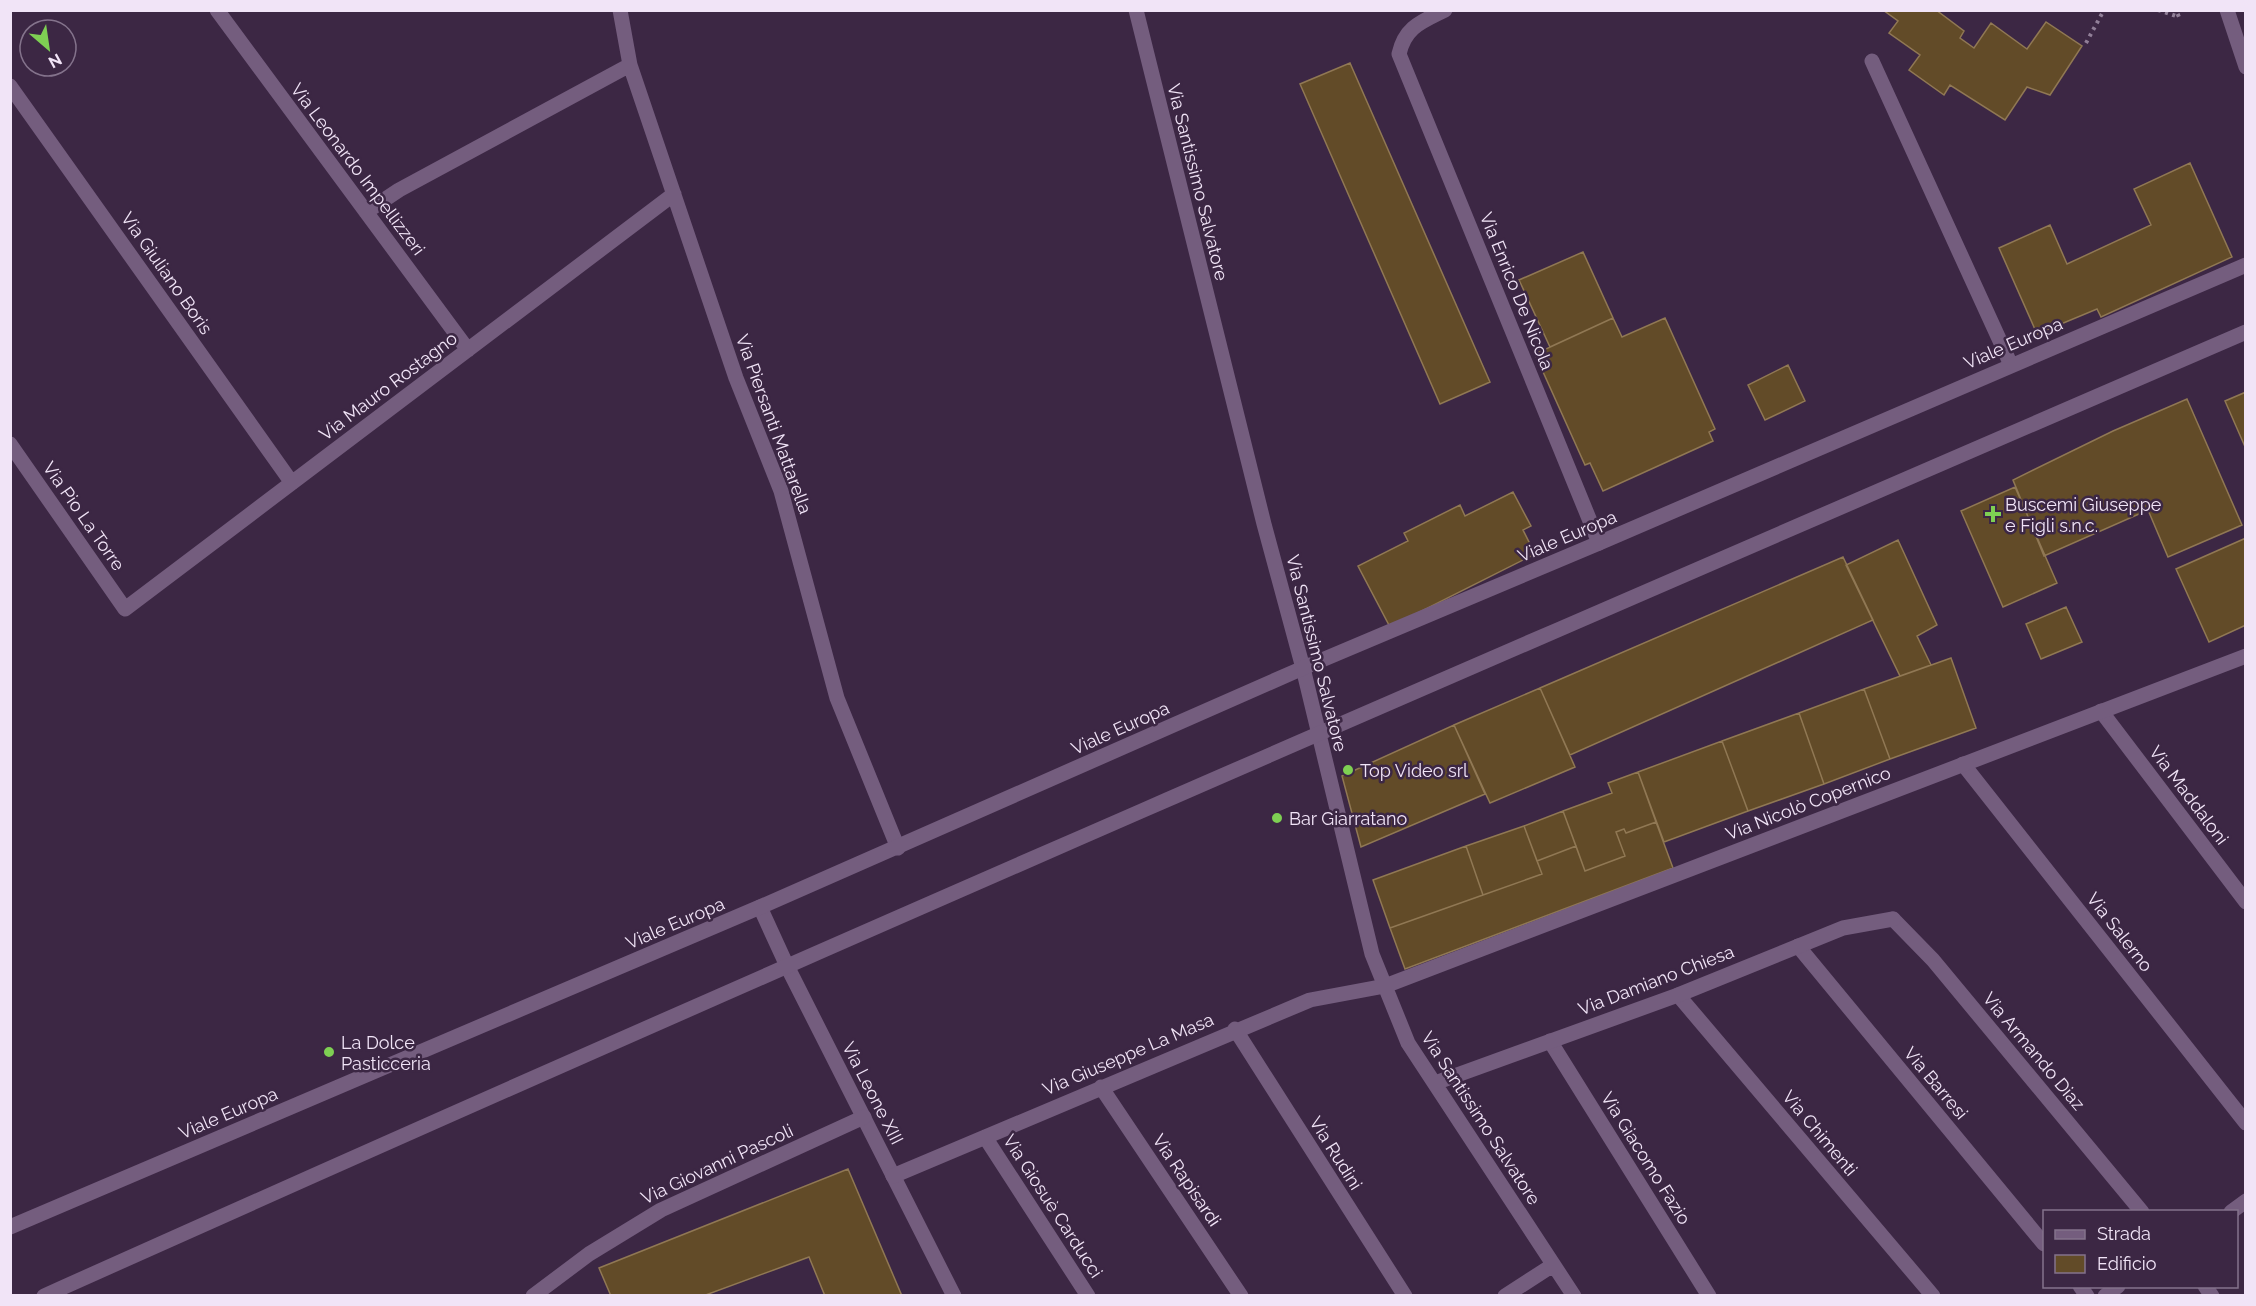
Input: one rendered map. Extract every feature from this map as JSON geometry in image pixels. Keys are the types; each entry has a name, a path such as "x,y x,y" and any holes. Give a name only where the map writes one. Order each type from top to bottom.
{"street":[{"name":"Via Leonardo Impellizzeri","path":"217,10 468,350"},
{"name":"Via Piersanti Mattarella","path":"620,10 630,65 736,378 781,491 837,698 898,848"},
{"name":"Via Santissimo Salvatore","path":"1136,10 1264,524 1303,668 1372,954 1408,1043 1574,1296"},
{"name":"Via Enrico De Nicola","path":"1445,10 1419,22 1403,37 1399,54 1599,543"},
{"path":"2227,10 2246,67"},
{"path":"1872,61 2011,365"},
{"path":"366,212 399,190 630,65"},
{"name":"Via Giuliano Boris","path":"10,86 292,483"},
{"name":"Via Mauro Rostagno","path":"126,609 675,194"},
{"name":"Viale Europa","path":"10,1227 898,848 1303,668 2246,265"},
{"path":"44,1296 1317,733 2246,332"},
{"name":"Via Pio La Torre","path":"10,444 126,609"},
{"name":"Via Nicolò Copernico","path":"1385,986 2246,656"},
{"name":"Via Maddaloni","path":"2101,711 2246,902"},
{"name":"Via Salerno","path":"1963,764 2246,1123"},
{"name":"Via Leone XIII","path":"760,907 787,966 954,1296"},
{"name":"Via Damiano Chiesa","path":"1435,1083 1678,995 1843,928 1893,919"},
{"name":"Via Armando Diaz","path":"1893,919 1933,960 2140,1210"},
{"name":"Via Barresi","path":"1798,946 2043,1243"},
{"name":"Via Giuseppe La Masa","path":"893,1176 1235,1029 1310,1000 1385,986"},
{"name":"Via Chimenti","path":"1678,995 1933,1296"},
{"name":"Via Rudini","path":"1235,1029 1405,1296"},
{"name":"Via Giacomo Fazio","path":"1550,1041 1709,1296"},
{"name":"Via Rapisardi","path":"1101,1087 1241,1296"},
{"name":"Via Giovanni Pascoli","path":"533,1296 556,1288 590,1254 661,1210 864,1117"},
{"name":"Via Giosuè Carducci","path":"985,1137 1088,1296"},
{"path":"1505,1296 1553,1265"}],"path":[{"path":"2086,43 2104,10"},
{"path":"2158,10 2179,17 2176,10"}],"building":[{"path":"1883,10 1936,10 1964,31 1960,38 1974,48 1991,23 2027,49 2046,22 2082,46 2050,95 2027,87 2005,120 1950,85 1944,95 1909,70 1920,55 1889,33 1898,21"},
{"path":"1350,63 1490,382 1440,404 1300,84"},
{"path":"2190,163 2232,257 2101,317 2097,309 2037,334 1999,248 2050,225 2067,264 2151,225 2134,189"},
{"path":"1583,252 1613,318 1550,347 1519,280"},
{"path":"1613,318 1622,337 1665,318 1715,429 1709,432 1713,441 1603,491 1590,463 1585,465 1535,354"},
{"path":"1788,365 1805,401 1765,420 1748,385"},
{"path":"2246,392 2246,449 2225,401"},
{"path":"2187,399 2242,525 2168,557 2148,510 2044,556 2013,480 2113,431"},
{"path":"2015,487 2057,583 2003,607 1961,511"},
{"path":"1513,492 1531,526 1523,530 1535,554 1390,627 1358,566 1408,541 1404,533 1460,505 1465,516"},
{"path":"2246,538 2246,625 2209,642 2176,569"},
{"path":"1898,540 1937,625 1917,636 1931,665 1900,676 1846,565"},
{"path":"1843,557 1873,620 1570,755 1540,688"},
{"path":"2066,607 2082,642 2041,659 2026,624"},
{"path":"1951,658 1976,728 1890,759 1864,689"},
{"path":"1540,688 1575,767 1490,803 1454,725"},
{"path":"1864,689 1890,759 1824,784 1799,713"},
{"path":"1799,713 1824,784 1748,811 1722,741"},
{"path":"1454,725 1485,794 1361,847 1342,776"},
{"path":"1722,741 1748,811 1664,842 1638,772"},
{"path":"1638,772 1656,822 1626,833 1624,829 1616,832 1625,856 1585,871 1563,811 1612,793 1608,783"},
{"path":"1563,811 1576,846 1537,861 1524,826"},
{"path":"1656,822 1673,868 1405,969 1390,928 1542,874 1537,861 1576,846 1585,871 1625,856 1616,832 1624,829 1626,833"},
{"path":"1524,826 1542,874 1483,895 1466,846"},
{"path":"1466,846 1483,895 1390,928 1373,880"},
{"path":"848,1169 902,1296 825,1296 809,1257 703,1296 611,1296 599,1268"}],"place":[{"name":"Buscemi Giuseppe e Figli s.n.c.","path":"1993,514"},
{"name":"Top Video srl","path":"1348,770"},
{"name":"Bar Giarratano","path":"1277,818"},
{"name":"La Dolce Pasticceria","path":"329,1052"}]}
